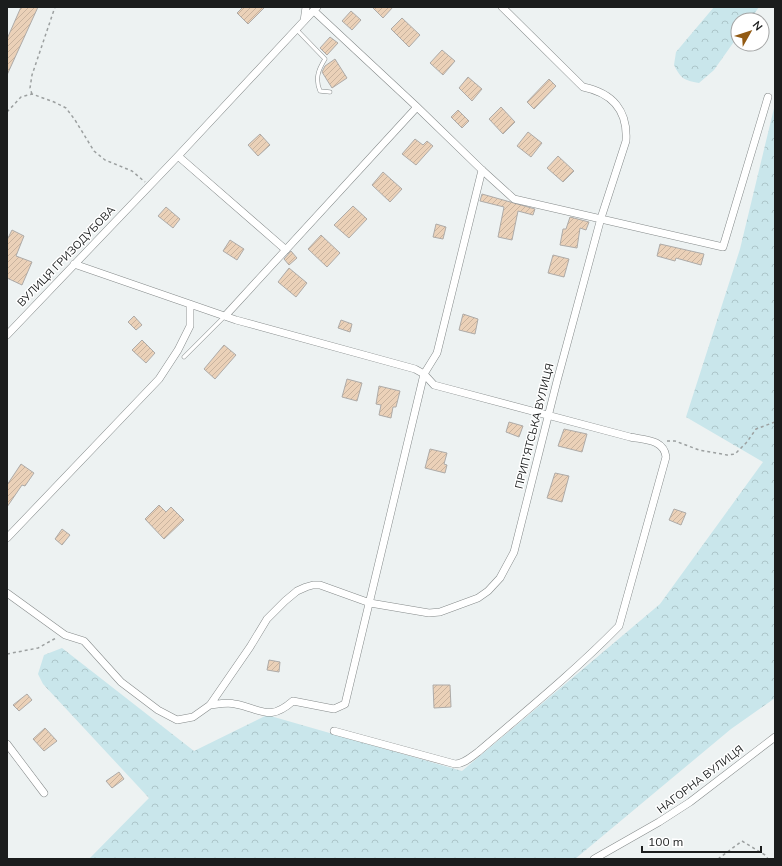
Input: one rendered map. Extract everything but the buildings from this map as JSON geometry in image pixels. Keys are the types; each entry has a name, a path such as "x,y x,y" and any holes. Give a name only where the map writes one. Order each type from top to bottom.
{"street":[{"path":"304,21 306,7"},
{"name":"ПРИП’ЯТСЬКА ВУЛИЦЯ","path":"7,593 64,634 84,641 121,682 158,710 177,720 193,717 210,704 250,647 267,619 297,591 313,585 320,585 370,603 429,613 440,612 478,598 488,591 500,578 514,552 548,416 601,218 626,142 627,130 622,113 613,101 596,90 583,87 502,7"},
{"path":"315,9 514,199 723,247 768,97"},
{"name":"ВУЛИЦЯ ГРИЗОДУБОВА","path":"7,334 178,156 315,9"},
{"path":"225,316 417,106"},
{"path":"178,156 286,250"},
{"path":"210,704 234,704 271,713 285,708 293,701 334,709 345,704 424,374 437,353 482,170"},
{"path":"74,264 244,322 415,369 424,374 434,385 548,416 655,442 666,451 666,457 618,626 599,646 478,752 460,764 455,764 334,731"},
{"path":"7,538 159,379 178,350 190,326 190,304"},
{"name":"НАГОРНА ВУЛИЦЯ","path":"594,859 659,822 690,802 775,737"},
{"path":"7,744 44,793"}],"lane":[{"path":"296,29 325,59 319,68 316,83 320,91 330,92"},
{"path":"184,357 225,316"}],"path":[{"path":"32,94 30,88 32,75 55,7"},
{"path":"7,112 21,97 32,94 66,108 94,151 105,160 132,171 149,186"},
{"path":"655,442 675,441 699,450 727,455 735,454 747,442 756,429 775,422"},
{"path":"7,654 38,648 64,634"},
{"path":"718,859 742,841 768,859"}],"green space":[{"path":"714,7 759,7 756,12 730,12 730,47 714,70 699,83 690,81 681,76 674,65 676,52"},
{"path":"775,104 775,698 731,729 575,859 89,859 149,798 43,684 38,674 44,655 62,648 194,751 267,715 462,771 660,604 763,462 686,417 740,249"}]}
